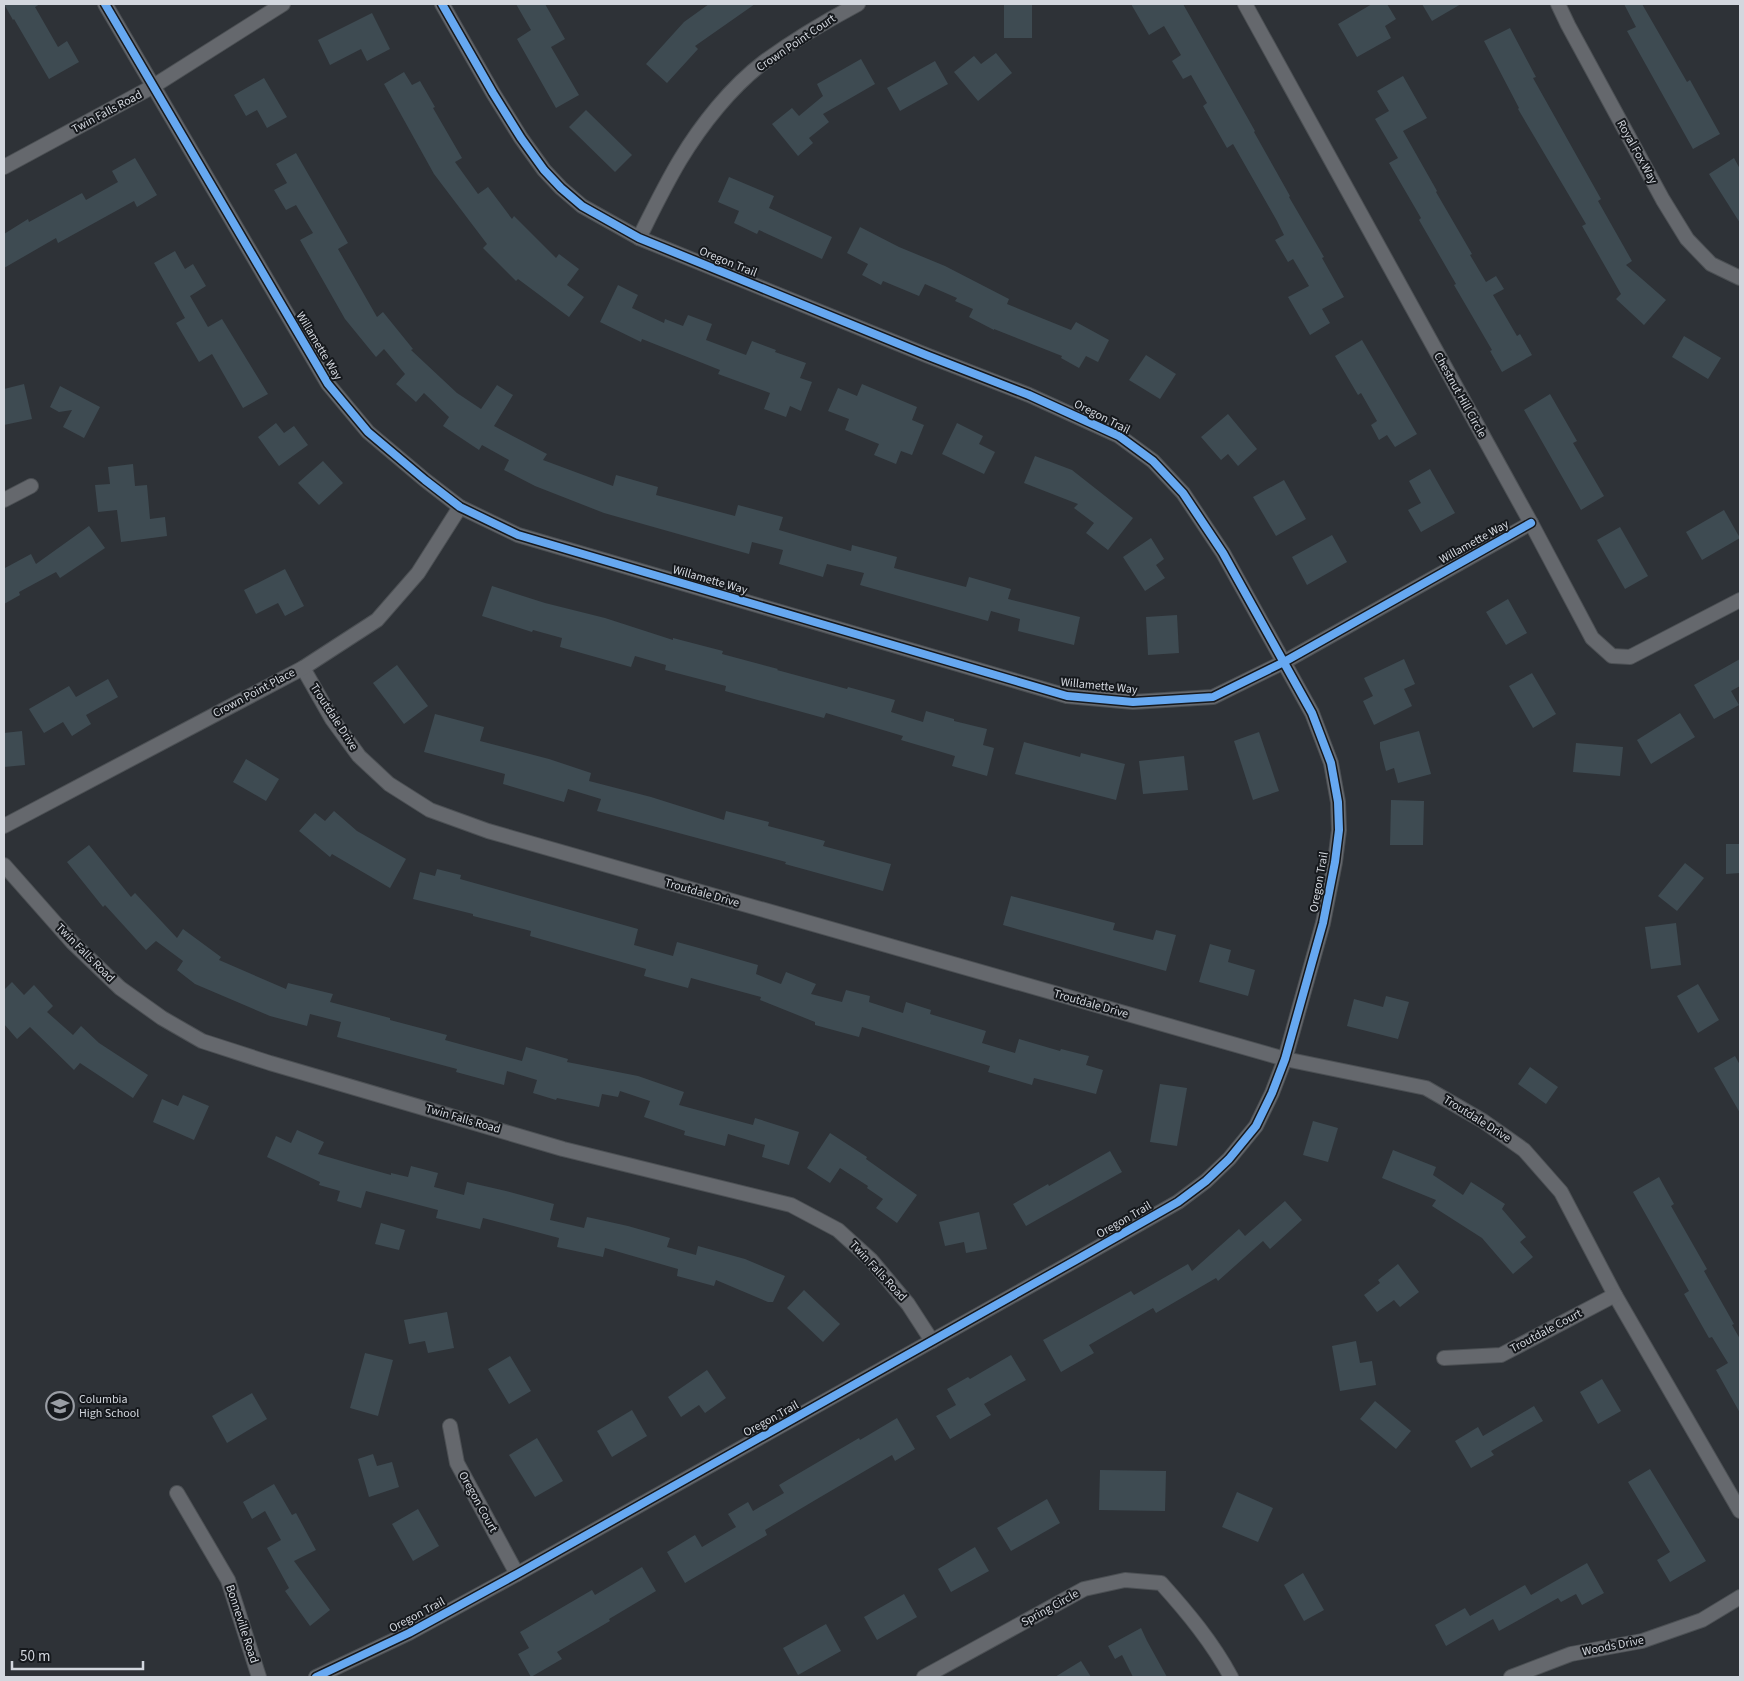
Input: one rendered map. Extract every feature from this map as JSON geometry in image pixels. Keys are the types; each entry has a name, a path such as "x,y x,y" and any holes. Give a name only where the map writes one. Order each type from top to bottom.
{"street":[{"name":"Willamette Way","path":"105,4 328,384 368,432 424,480 460,507 518,535 1067,696 1133,702 1213,697 1284,662 1531,522"},
{"name":"Twin Falls Road","path":"4,167 152,87 283,4"},
{"name":"Oregon Trail","path":"316,1677 409,1634 517,1574 1170,1206 1206,1182 1229,1159 1256,1126 1272,1093 1285,1059 1323,923 1336,862 1339,830 1338,802 1331,763 1312,713 1223,553 1183,493 1153,461 1119,436 1029,394 926,355 639,238 582,206 544,170 521,138 497,101 442,4"},
{"name":"Crown Point Court","path":"639,238 679,160 706,121 730,93 763,63 825,22 858,4"},
{"name":"Royal Fox Way","path":"1558,4 1663,200 1687,239 1711,264 1740,278"},
{"name":"Chestnut Hill Circle","path":"1247,5 1531,522 1592,638 1612,656 1630,657 1740,600"},
{"path":"4,500 31,486"},
{"name":"Crown Point Place","path":"4,826 302,668 377,620 418,573 460,507"},
{"name":"Troutdale Drive","path":"302,668 332,719 358,756 389,784 430,810 488,831 1285,1059 1426,1088 1483,1121 1524,1150 1560,1192 1615,1295 1740,1511"},
{"name":"Twin Falls Road","path":"4,866 73,943 120,988 162,1018 202,1041 270,1063 563,1149 791,1205 838,1230 871,1260 908,1304 932,1341"},
{"name":"Troutdale Court","path":"1444,1358 1501,1355 1615,1295"},
{"name":"Oregon Court","path":"450,1426 457,1463 517,1574"},
{"name":"Bonneville Road","path":"177,1493 228,1580 260,1677"},
{"name":"Spring Circle","path":"924,1677 1084,1589 1125,1580 1161,1583 1192,1617 1232,1677"},
{"name":"Woods Drive","path":"1511,1677 1571,1654 1642,1641 1702,1620 1740,1598"}],"building":[{"path":"4,4 40,4 35,7 58,47 67,41 79,62 49,79"},
{"path":"516,4 545,4 565,39 551,47 579,95 556,108 517,39 531,30"},
{"path":"709,4 755,4 695,46 698,49 667,83 646,64 684,22"},
{"path":"1004,4 1032,4 1032,38 1004,38"},
{"path":"1131,4 1183,4 1324,257 1322,258 1344,297 1322,309 1330,323 1310,335 1288,297 1309,286 1293,259 1288,262 1275,240 1284,235 1277,221 1233,144 1227,148 1203,106 1207,103 1191,75 1183,79 1172,61 1181,55 1164,26 1149,35"},
{"path":"1372,4 1387,4 1396,19 1385,26 1391,38 1357,57 1338,24"},
{"path":"1422,4 1461,4 1432,21"},
{"path":"1624,4 1642,4 1687,82 1690,80 1720,134 1693,149 1627,31 1636,27"},
{"path":"372,13 390,49 367,61 361,49 330,65 318,40"},
{"path":"1510,28 1536,77 1533,78 1601,199 1598,201 1632,261 1626,265 1666,300 1644,325 1616,299 1621,294 1582,226 1586,224 1518,109 1484,41"},
{"path":"996,53 1012,73 978,101 954,72 974,56 981,64"},
{"path":"861,59 875,84 823,114 829,122 809,138 813,143 798,156 772,124 792,108 799,116 823,96 817,84"},
{"path":"935,61 948,84 900,111 887,88"},
{"path":"404,72 412,85 420,81 435,107 433,108 462,158 455,162 478,194 488,187 512,219 514,216 556,258 559,254 579,269 567,285 584,297 569,317 518,279 516,281 483,248 487,244 434,174 384,84"},
{"path":"1403,76 1427,118 1403,131 1486,282 1496,276 1504,289 1493,295 1517,336 1520,334 1532,355 1502,372 1490,351 1492,350 1454,285 1456,284 1419,220 1421,218 1389,163 1398,158 1375,119 1389,111 1377,91"},
{"path":"264,78 287,117 267,128 257,110 246,116 234,95"},
{"path":"586,110 632,155 615,172 569,127"},
{"path":"296,153 348,243 338,249 377,317 383,312 413,349 411,350 457,393 481,409 497,385 513,395 494,426 547,454 543,460 613,486 616,475 658,487 656,495 735,516 738,505 783,517 779,530 851,551 852,545 897,557 894,568 966,587 969,577 1011,589 1008,599 1080,617 1074,645 1018,631 1020,619 991,611 988,621 860,585 864,573 827,564 823,577 779,564 783,550 752,542 749,554 604,513 535,486 504,470 509,460 482,445 479,450 443,426 449,417 424,393 416,402 396,384 405,374 384,349 376,357 345,319 300,240 313,233 296,205 286,210 274,190 287,183 276,164"},
{"path":"135,158 157,195 137,207 134,201 58,243 56,238 4,268 4,234 28,219 29,222 82,193 86,200 118,182 112,171"},
{"path":"1734,158 1740,169 1740,223 1709,174"},
{"path":"729,177 774,196 769,208 832,237 822,259 759,230 757,234 734,223 739,211 718,202"},
{"path":"860,227 899,247 945,266 1009,299 1007,304 1071,330 1076,322 1109,340 1098,362 1086,356 1079,368 1061,358 1062,356 994,330 969,317 973,309 955,301 957,298 925,284 919,296 883,281 881,285 862,275 868,264 847,253"},
{"path":"175,251 185,269 193,264 206,286 190,296 208,327 222,319 268,394 243,408 212,354 199,362 176,323 185,318 154,263"},
{"path":"618,285 638,295 632,308 664,323 665,319 683,326 688,315 712,324 706,340 746,355 752,341 776,350 775,352 806,363 800,378 812,382 801,411 790,406 786,417 764,409 770,393 718,374 720,370 642,339 641,342 600,322"},
{"path":"1684,336 1721,358 1708,379 1672,357"},
{"path":"1362,340 1417,434 1395,447 1387,435 1379,440 1371,425 1377,421 1361,393 1358,395 1335,356"},
{"path":"1146,355 1176,374 1160,399 1129,380"},
{"path":"24,384 32,419 4,425 4,389"},
{"path":"862,384 917,407 912,420 924,425 912,455 901,451 896,464 874,455 879,444 845,430 849,419 828,411 838,388 857,396"},
{"path":"60,386 100,407 84,438 63,427 72,410 59,412 50,407"},
{"path":"1550,394 1577,441 1573,443 1604,496 1581,510 1524,410"},
{"path":"1228,414 1257,449 1238,466 1228,454 1221,460 1201,437"},
{"path":"276,423 284,433 294,426 308,445 279,466 258,437"},
{"path":"957,423 983,436 979,444 995,452 984,474 942,454"},
{"path":"1035,456 1072,470 1133,518 1108,550 1086,533 1094,523 1074,508 1078,504 1024,483"},
{"path":"323,461 343,483 319,505 298,483"},
{"path":"133,464 135,486 147,485 150,519 165,517 167,536 121,542 117,510 98,512 95,485 110,484 108,467"},
{"path":"1430,469 1455,513 1421,532 1408,510 1421,503 1409,481"},
{"path":"1284,480 1306,519 1276,536 1253,497"},
{"path":"1724,510 1740,538 1702,560 1686,532"},
{"path":"89,526 105,548 60,578 56,572 19,592 20,595 4,604 4,566 5,568 31,554 36,564"},
{"path":"1620,527 1648,576 1625,589 1597,540"},
{"path":"1332,535 1347,562 1307,585 1292,557"},
{"path":"1151,538 1164,559 1156,565 1165,578 1145,591 1123,557"},
{"path":"285,569 304,606 285,616 278,603 256,614 244,590"},
{"path":"492,586 545,603 605,618 673,640 673,638 723,651 722,654 777,670 895,700 891,712 923,722 926,711 954,719 954,721 987,729 983,745 994,748 987,776 952,766 955,756 901,740 903,736 826,713 824,718 725,691 726,686 665,670 666,665 635,656 631,667 560,647 562,638 533,630 532,632 482,616"},
{"path":"1508,599 1527,633 1506,645 1486,612"},
{"path":"1177,615 1179,653 1148,655 1146,617"},
{"path":"1404,659 1415,684 1404,689 1412,706 1374,725 1363,701 1373,696 1364,678"},
{"path":"1740,659 1740,686 1731,691 1739,705 1714,719 1694,685"},
{"path":"397,665 428,706 404,724 373,683"},
{"path":"1532,673 1556,714 1533,728 1509,686"},
{"path":"108,679 118,697 86,715 91,724 72,736 63,722 44,733 29,709 69,686 76,697"},
{"path":"1680,713 1695,737 1651,764 1637,740"},
{"path":"435,714 484,727 480,741 549,759 591,773 589,781 651,797 724,820 726,811 769,822 768,826 825,841 823,846 891,864 883,891 785,864 786,862 597,811 601,799 568,789 564,802 503,784 505,774 424,752"},
{"path":"22,731 25,765 4,767 4,733"},
{"path":"1419,731 1431,774 1398,783 1394,768 1386,771 1380,742"},
{"path":"1259,732 1279,791 1253,800 1234,741"},
{"path":"1024,742 1080,757 1081,753 1125,764 1116,800 1015,774"},
{"path":"1576,743 1623,747 1620,776 1573,772"},
{"path":"1184,756 1188,790 1143,794 1139,761"},
{"path":"246,759 279,779 266,801 233,782"},
{"path":"1391,800 1424,801 1423,845 1390,845"},
{"path":"334,811 357,831 406,859 390,888 332,854 330,857 299,831 315,813 325,821"},
{"path":"1726,844 1740,844 1740,873 1726,874"},
{"path":"89,845 131,897 135,893 177,938 183,929 221,957 219,960 286,989 288,983 333,994 330,1002 447,1035 445,1040 522,1061 526,1047 568,1059 567,1062 638,1076 684,1092 679,1105 753,1125 755,1118 799,1132 789,1165 762,1157 765,1145 728,1134 725,1146 684,1135 685,1131 644,1117 650,1101 620,1091 618,1097 602,1094 599,1107 557,1098 556,1100 533,1093 537,1080 507,1071 504,1085 456,1072 457,1069 337,1037 341,1022 310,1014 307,1026 270,1016 195,984 177,970 183,961 156,941 146,950 105,905 103,907 67,862"},
{"path":"1685,863 1704,878 1677,911 1658,896"},
{"path":"437,869 461,875 460,879 638,929 634,945 673,956 677,942 699,948 758,965 756,974 781,984 786,972 816,984 811,994 842,1002 846,990 870,996 869,1002 903,1013 906,1002 931,1010 930,1014 986,1031 982,1043 1015,1053 1019,1039 1060,1051 1061,1049 1089,1056 1086,1065 1103,1070 1096,1094 1034,1078 1032,1085 988,1072 990,1066 862,1027 859,1037 815,1025 815,1022 760,1000 761,997 691,978 688,988 644,976 646,969 530,936 531,931 413,899 420,872 435,876"},
{"path":"1011,896 1115,923 1113,930 1153,940 1156,930 1176,935 1166,971 1003,925"},
{"path":"1676,923 1681,965 1651,969 1645,927"},
{"path":"1210,944 1231,950 1228,962 1255,970 1248,996 1199,982"},
{"path":"12,982 24,995 34,985 53,1006 47,1012 73,1035 81,1026 99,1043 148,1075 133,1098 80,1063 74,1070 30,1027 17,1039 4,1024 4,990"},
{"path":"1698,984 1719,1020 1698,1033 1677,996"},
{"path":"1386,996 1409,1002 1398,1039 1347,1026 1354,999 1383,1007"},
{"path":"1735,1056 1740,1065 1740,1113 1714,1068"},
{"path":"1530,1067 1558,1087 1546,1104 1518,1084"},
{"path":"1160,1084 1187,1088 1177,1146 1150,1142"},
{"path":"183,1095 209,1106 194,1140 153,1122 162,1099 178,1106"},
{"path":"1313,1121 1338,1128 1328,1162 1303,1155"},
{"path":"297,1130 324,1142 318,1154 391,1175 391,1173 408,1177 411,1166 438,1173 434,1187 464,1195 467,1182 506,1191 554,1204 550,1220 584,1228 587,1217 628,1226 670,1238 667,1247 696,1255 698,1246 745,1259 785,1276 773,1302 768,1302 716,1280 714,1286 677,1276 678,1269 605,1248 603,1257 557,1247 559,1238 483,1218 480,1229 436,1218 438,1210 366,1191 361,1208 337,1201 340,1191 319,1185 320,1182 267,1157 276,1136 291,1143"},
{"path":"830,1133 867,1157 866,1159 917,1195 897,1223 876,1208 883,1199 867,1188 868,1186 840,1168 830,1183 807,1168"},
{"path":"1393,1150 1436,1167 1433,1175 1463,1195 1471,1182 1505,1204 1502,1209 1526,1237 1520,1242 1533,1257 1513,1274 1482,1238 1432,1206 1436,1200 1382,1178"},
{"path":"1110,1151 1122,1172 1026,1226 1013,1204"},
{"path":"1659,1177 1674,1204 1671,1206 1707,1269 1704,1271 1734,1324 1732,1325 1740,1339 1740,1413 1716,1370 1728,1363 1712,1337 1709,1338 1684,1294 1689,1291 1633,1192"},
{"path":"1285,1201 1302,1220 1270,1249 1263,1241 1218,1281 1216,1278 1156,1313 1153,1308 1089,1345 1094,1353 1061,1372 1043,1340 1131,1291 1134,1295 1188,1264 1192,1271 1239,1229 1245,1236"},
{"path":"979,1212 987,1249 966,1253 964,1242 945,1246 939,1222"},
{"path":"381,1223 405,1230 399,1250 375,1244"},
{"path":"1398,1264 1419,1292 1400,1307 1394,1300 1377,1312 1364,1295 1380,1283 1378,1280"},
{"path":"804,1290 840,1324 823,1342 787,1308"},
{"path":"447,1312 454,1348 428,1353 425,1341 409,1344 404,1320"},
{"path":"1356,1341 1360,1363 1372,1361 1376,1385 1340,1391 1332,1346"},
{"path":"365,1353 393,1360 378,1416 350,1408"},
{"path":"1011,1355 1026,1380 984,1404 991,1415 950,1439 936,1416 956,1405 947,1389 968,1377 970,1379"},
{"path":"510,1356 531,1391 509,1404 488,1369"},
{"path":"707,1370 726,1398 705,1413 699,1405 681,1417 668,1397"},
{"path":"1602,1379 1621,1411 1598,1424 1580,1392"},
{"path":"252,1393 267,1419 227,1443 212,1416"},
{"path":"1375,1401 1411,1431 1396,1449 1360,1419"},
{"path":"1534,1406 1543,1421 1491,1451 1494,1455 1471,1468 1455,1441 1478,1427 1483,1436"},
{"path":"632,1410 647,1436 612,1457 597,1431"},
{"path":"897,1418 915,1449 895,1461 892,1455 765,1530 767,1535 685,1583 667,1552 695,1535 702,1547 736,1527 728,1514 748,1502 753,1511 784,1493 779,1485"},
{"path":"537,1438 563,1481 535,1497 509,1455"},
{"path":"373,1454 377,1466 392,1462 399,1487 369,1497 358,1459"},
{"path":"1650,1469 1706,1561 1670,1582 1657,1560 1670,1552 1628,1482"},
{"path":"1100,1470 1166,1471 1165,1511 1099,1510"},
{"path":"274,1484 292,1515 296,1513 316,1550 294,1561 330,1610 310,1626 285,1591 289,1588 267,1548 281,1540 265,1511 252,1519 243,1502"},
{"path":"1237,1492 1273,1508 1258,1542 1222,1527"},
{"path":"1047,1499 1060,1523 1011,1551 997,1528"},
{"path":"418,1509 439,1546 413,1561 392,1524"},
{"path":"975,1547 989,1571 951,1592 938,1569"},
{"path":"1587,1563 1604,1593 1582,1605 1576,1594 1561,1602 1558,1598 1499,1631 1493,1619 1446,1646 1435,1625 1465,1608 1470,1616 1525,1585 1531,1595"},
{"path":"642,1567 656,1591 557,1652 562,1659 531,1677 518,1654 529,1648 520,1632 592,1590 595,1595"},
{"path":"1303,1573 1324,1610 1304,1621 1284,1585"},
{"path":"904,1594 917,1617 877,1640 864,1617"},
{"path":"826,1624 841,1651 798,1675 783,1648"},
{"path":"1141,1628 1167,1677 1133,1677 1122,1655 1115,1659 1108,1646"},
{"path":"1081,1661 1091,1677 1055,1677"}],"cycle path":[{"path":"105,4 328,384 368,432 425,480 460,507 518,535 1067,696 1133,702 1213,697 1284,662 1531,523"},
{"path":"316,1677 409,1633 517,1574 1178,1202 1206,1181 1229,1159 1256,1126 1272,1093 1285,1059 1323,923 1339,830 1338,802 1331,763 1312,713 1223,553 1183,493 1153,461 1119,436 1029,395 639,238 582,206 544,170 521,138 442,4"}],"place":[{"name":"Columbia High School","path":"60,1406"}]}
